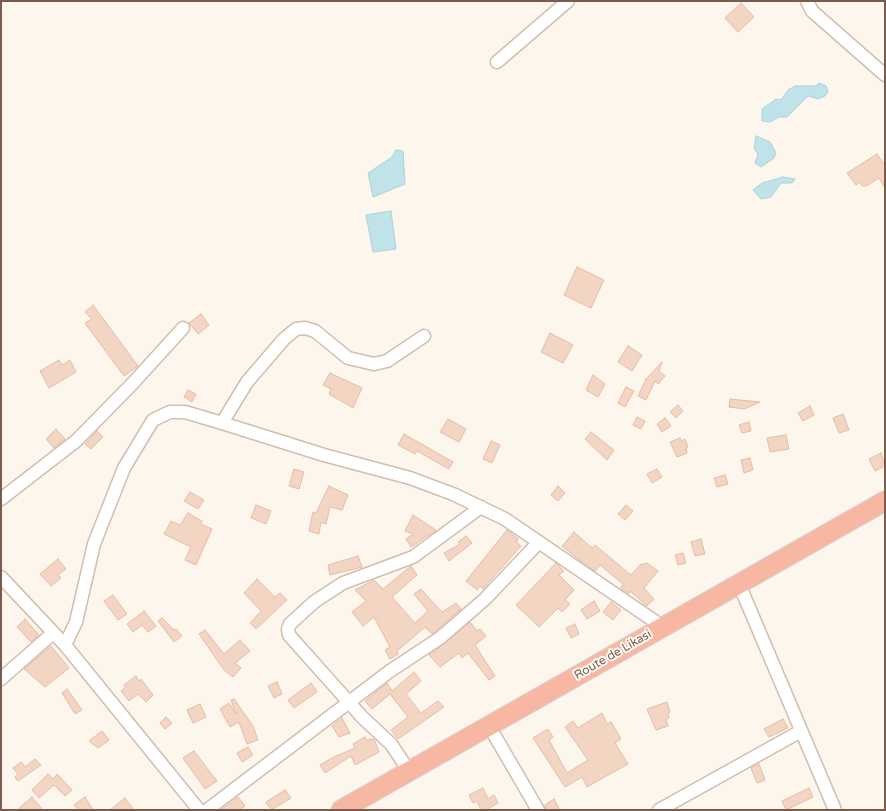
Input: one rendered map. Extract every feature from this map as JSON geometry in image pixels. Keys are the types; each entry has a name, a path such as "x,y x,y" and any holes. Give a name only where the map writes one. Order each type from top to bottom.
{"highway":[{"name":"Route de Likasi","path":"341,810 885,501"}],"street":[{"path":"497,62 568,1"},
{"path":"800,1 810,6 885,75"},
{"path":"1,499 76,441 133,384 183,328"},
{"path":"222,423 247,382 284,339 296,329 305,328 315,331 348,358 374,364 387,361 424,336"},
{"path":"65,646 76,622 94,544 124,468 153,420 170,412 185,412 324,455 410,478 481,507 505,519 663,627"},
{"path":"409,771 391,744 289,635 290,624 314,602 343,583 413,557 481,507"},
{"path":"207,810 349,701 440,638 485,599 539,542"},
{"path":"1,577 65,646 199,810"},
{"path":"739,584 835,810"},
{"path":"1,679 53,633"},
{"path":"489,726 538,810"},
{"path":"659,810 801,731"}],"water":[{"path":"819,83 826,86 828,92 825,96 818,99 808,96 787,117 779,117 770,122 762,121 762,109 776,99 781,100 788,90 795,86 816,86"},
{"path":"756,136 770,142 776,153 774,158 761,167 755,163 758,154 754,148"},
{"path":"396,150 403,151 405,184 373,197 368,173 392,157"},
{"path":"783,177 795,179 792,183 781,183 771,197 761,199 753,190 762,183"},
{"path":"391,211 396,249 373,252 366,215"}],"building":[{"path":"741,3 754,17 738,32 725,18"},
{"path":"877,154 885,165 885,188 879,178 866,186 862,186 860,182 856,185 847,173"},
{"path":"577,267 604,280 591,308 564,295"},
{"path":"93,305 138,366 124,376 85,323 92,319 85,312"},
{"path":"201,314 209,325 198,334 189,323"},
{"path":"550,333 573,345 563,363 541,352"},
{"path":"628,346 642,355 632,371 618,362"},
{"path":"59,360 62,365 70,360 76,372 49,388 40,371"},
{"path":"662,362 659,371 665,376 658,384 655,381 646,400 638,396 646,379"},
{"path":"330,373 362,388 353,408 329,394 331,389 323,385"},
{"path":"593,375 605,384 598,397 586,390"},
{"path":"626,387 634,391 625,407 618,403"},
{"path":"188,390 196,394 192,402 184,397"},
{"path":"730,399 760,402 744,409 729,407"},
{"path":"678,405 683,411 676,418 670,412"},
{"path":"810,406 814,415 803,421 798,413"},
{"path":"843,414 849,430 839,433 833,418"},
{"path":"637,417 645,421 641,429 633,425"},
{"path":"665,418 671,426 662,432 657,424"},
{"path":"448,419 466,429 459,442 440,432"},
{"path":"749,422 751,431 742,433 739,425"},
{"path":"56,429 65,439 54,448 46,439"},
{"path":"97,431 103,437 91,449 85,444"},
{"path":"591,432 614,450 607,460 585,439"},
{"path":"404,434 453,462 449,469 417,451 415,454 398,445"},
{"path":"786,435 789,449 770,452 767,438"},
{"path":"680,438 681,441 685,439 688,447 686,448 687,453 677,457 670,442"},
{"path":"491,441 500,445 492,463 483,459"},
{"path":"881,453 885,466 875,471 869,459"},
{"path":"750,458 753,470 744,473 741,460"},
{"path":"294,469 304,472 299,489 289,486"},
{"path":"657,469 662,477 652,483 647,474"},
{"path":"725,475 728,484 717,487 714,478"},
{"path":"329,486 348,495 342,510 330,507 326,524 321,522 319,534 309,531 313,512 316,513"},
{"path":"558,486 565,493 558,501 551,495"},
{"path":"190,492 204,500 198,509 184,501"},
{"path":"256,505 271,511 266,524 251,518"},
{"path":"626,505 633,511 625,520 618,514"},
{"path":"188,513 202,521 201,524 212,529 196,565 185,560 191,547 164,534 171,521 180,525"},
{"path":"413,515 436,530 411,547 406,539 413,534 405,531"},
{"path":"507,530 518,539 516,542 521,546 483,589 480,586 477,590 466,581"},
{"path":"574,532 592,548 595,545 631,575 640,565 647,563 658,571 644,588 654,599 647,606 630,591 629,594 621,588 623,584 600,565 595,571 562,546"},
{"path":"466,536 472,543 449,561 444,553 460,544 458,542"},
{"path":"701,539 705,554 695,556 691,542"},
{"path":"683,553 686,563 678,565 675,555"},
{"path":"358,556 362,567 330,575 328,565"},
{"path":"58,559 66,569 58,575 61,578 51,586 40,574"},
{"path":"556,563 564,571 559,575 574,590 565,600 570,604 562,612 558,608 539,627 516,605"},
{"path":"411,566 417,575 392,597 415,623 428,611 414,594 421,589 442,612 456,603 461,609 432,634 425,627 397,651 398,654 390,659 385,650 390,647 374,617 363,626 352,612 366,601 355,590 374,580 383,589"},
{"path":"257,579 275,597 280,593 287,600 256,629 250,623 261,611 244,593"},
{"path":"113,595 127,614 118,620 104,601"},
{"path":"594,601 600,611 587,619 581,610"},
{"path":"611,602 621,610 613,620 603,612"},
{"path":"144,611 156,626 148,632 142,625 133,632 127,624"},
{"path":"162,618 182,636 174,642 158,621"},
{"path":"25,619 39,635 31,642 17,627"},
{"path":"470,622 477,631 480,629 486,636 475,645 495,676 489,680 468,653 462,658 459,653 440,667 429,655"},
{"path":"575,624 579,634 571,638 566,628"},
{"path":"205,630 224,654 240,640 250,651 235,663 241,668 233,677 224,670 199,634"},
{"path":"51,646 69,668 45,687 24,669"},
{"path":"414,672 421,681 406,694 421,713 438,701 444,707 398,739 391,730 408,717 390,694 372,709 365,701 387,683 392,691"},
{"path":"136,676 139,681 141,679 153,695 146,702 138,694 129,701 121,691 126,687 124,685"},
{"path":"277,682 282,694 274,698 268,686"},
{"path":"311,683 317,692 294,708 288,700"},
{"path":"67,689 82,710 75,714 62,693"},
{"path":"234,699 253,726 258,740 247,744 239,722 230,727 220,709 229,703 236,714 231,700"},
{"path":"667,702 670,712 668,713 669,718 666,719 668,726 656,730 647,709"},
{"path":"200,704 206,717 193,723 187,710"},
{"path":"602,713 607,724 611,722 621,739 615,743 628,764 587,787 582,777 565,787 533,738 548,729 553,737 549,740 567,773 588,760 565,727 573,721 578,728"},
{"path":"166,717 172,723 165,729 160,723"},
{"path":"342,718 350,733 339,737 332,726"},
{"path":"783,719 788,728 769,737 764,729"},
{"path":"102,731 109,740 98,748 89,741"},
{"path":"365,737 366,740 374,739 379,752 355,765 351,756 325,773 320,765 355,748 353,744"},
{"path":"248,747 253,755 242,762 237,753"},
{"path":"194,751 217,781 205,789 183,758"},
{"path":"35,759 41,765 18,781 15,777 18,774 13,768 21,762 25,767"},
{"path":"759,764 765,780 757,783 751,768"},
{"path":"48,774 53,779 57,774 72,790 65,796 54,785 39,798 32,790"},
{"path":"483,788 488,799 494,795 498,803 486,810 481,810 477,801 473,803 469,795"},
{"path":"809,788 813,797 786,810 782,801"},
{"path":"285,790 291,798 271,810 266,802"},
{"path":"32,797 43,810 17,810"},
{"path":"85,797 93,810 79,810 74,805"},
{"path":"238,797 245,806 240,810 221,810"},
{"path":"125,798 134,810 110,810"},
{"path":"554,799 560,810 546,810 545,805"}]}
